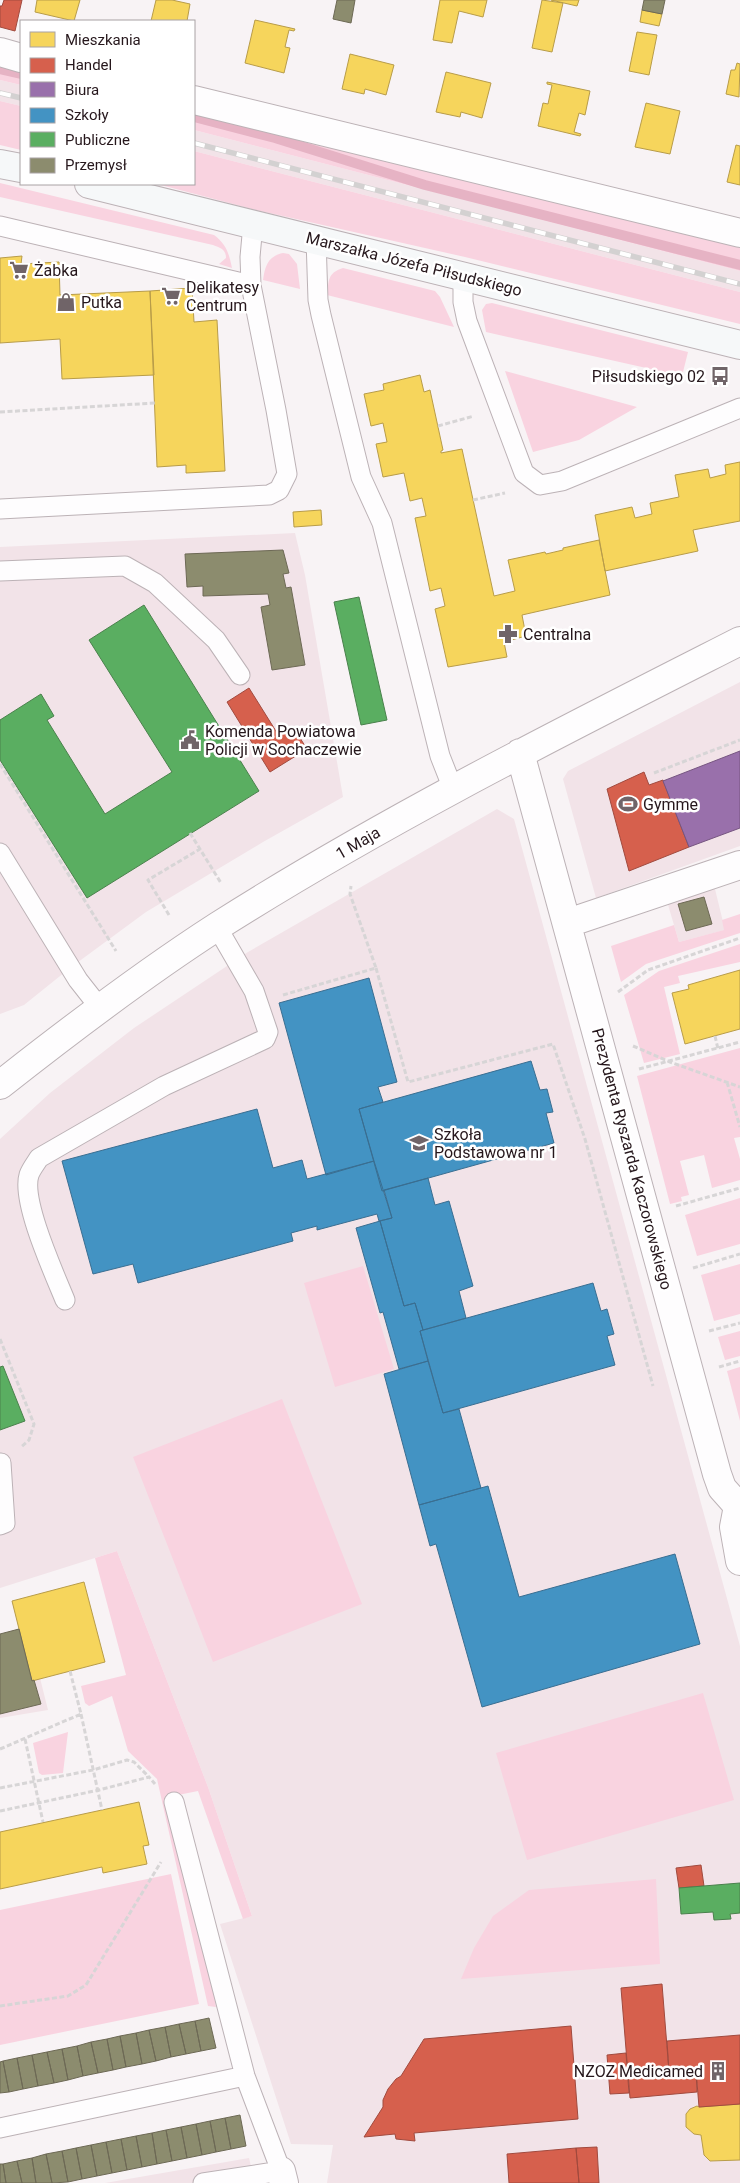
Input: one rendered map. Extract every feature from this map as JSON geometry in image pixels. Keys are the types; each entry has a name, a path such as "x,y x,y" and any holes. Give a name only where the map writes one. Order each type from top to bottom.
{"main road":[{"path":"0,164 20,168"},
{"name":"Marszałka Józefa Piłsudskiego","path":"93,185 740,345"}],"street":[{"path":"0,52 20,58"},
{"path":"195,100 740,233"},
{"name":"1 Maja","path":"0,1085 100,1008 217,927 334,856 520,753 740,641"},
{"name":"Prezydenta Ryszarda Kaczorowskiego","path":"520,753 717,1474 722,1488 739,1506 734,1528 740,1561"},
{"path":"568,923 740,865"}],"lane":[{"path":"0,509 269,495 279,490 287,474 251,285 250,257 253,224"},
{"path":"0,226 251,285"},
{"path":"316,240 318,300 342,401 361,477 382,523 440,756 453,789"},
{"path":"463,278 463,302 467,321 524,473 540,485 562,481 740,408"},
{"path":"0,571 125,566 155,583 216,640 240,675"},
{"path":"0,853 78,980 100,1008"},
{"path":"64,1300 36,1224 28,1193 29,1174 39,1158 164,1086 265,1039 268,1032 258,1002 217,927"},
{"path":"0,1525 5,1522 1,1463"},
{"path":"174,1802 246,2076 282,2177 203,2183"},
{"path":"0,2128 246,2076"}],"path":[{"path":"0,412 155,403"},
{"path":"438,426 500,409"},
{"path":"654,773 740,740"},
{"path":"0,764 116,951"},
{"path":"190,834 221,883"},
{"path":"169,915 148,880 200,849"},
{"path":"351,886 350,894 376,968 408,1082 553,1044 585,1139 652,1386"},
{"path":"611,997 648,970 740,938"},
{"path":"258,1002 376,968"},
{"path":"715,1036 718,1048"},
{"path":"631,1071 740,1042"},
{"path":"631,1045 670,1062 740,1087"},
{"path":"727,1082 740,1127"},
{"path":"668,1208 740,1188"},
{"path":"684,1270 740,1254"},
{"path":"701,1334 740,1323"},
{"path":"0,1339 34,1424 29,1440 1,1463"},
{"path":"710,1370 740,1361"},
{"path":"70,1671 102,1810"},
{"path":"0,1749 81,1714"},
{"path":"25,1739 43,1822"},
{"path":"0,1788 93,1770 127,1760 134,1762 149,1777 155,1784 157,1792"},
{"path":"0,1811 149,1777"},
{"path":"0,2006 68,1996 86,1985 171,1845 185,1843"}],"shaded area":[{"path":"0,61 20,66 20,85 0,80"},
{"path":"0,80 20,85 20,106 0,101"},
{"path":"0,101 20,106 20,150 0,145"},
{"path":"195,110 740,246 740,271 195,130"},
{"path":"195,130 740,271 740,292 195,151"},
{"path":"195,151 740,292 740,324 465,257 256,210 161,185 195,185"},
{"path":"0,183 214,235 226,249 232,268 219,264 226,258 226,255 222,249 213,245 0,197"},
{"path":"278,254 289,254 297,264 300,289 263,280 268,262"},
{"path":"343,268 435,291 440,297 454,327 327,295 331,275"},
{"path":"492,303 688,352 682,376 486,332 482,310 486,304"},
{"path":"505,371 637,407 579,440 533,452"},
{"path":"295,533 305,575 343,797 146,912 70,968 24,1005 0,1014 0,547"},
{"path":"740,682 740,846 596,898 563,779 568,771"},
{"path":"497,809 514,819 740,1646 740,2183 327,2183 333,2145 291,2144 220,1924 252,1916 208,1787 117,1551 0,1588 0,1139 50,1093 134,1028 248,952"},
{"path":"714,885 725,930 679,942 666,898"},
{"path":"740,914 740,933 646,964 621,982 611,946 674,925 679,942 724,930 722,920"},
{"path":"740,944 740,962 678,976 680,983 664,987 680,1054 644,1063 624,995 659,971"},
{"path":"740,1048 740,1137 734,1138 740,1159 740,1180 712,1188 704,1155 680,1161 689,1195 681,1197 682,1201 670,1204 637,1076"},
{"path":"740,1198 740,1244 697,1256 685,1215"},
{"path":"740,1264 740,1314 714,1321 701,1275"},
{"path":"363,1266 394,1369 335,1387 304,1283"},
{"path":"740,1331 740,1356 725,1360 718,1337"},
{"path":"740,1367 740,1421 727,1371"},
{"path":"282,1399 362,1604 213,1662 133,1457"},
{"path":"117,1551 208,1787 252,1916 243,1919 198,1791 178,1795 216,2007 208,2006 157,1779 128,1751 112,1696 89,1706 85,1703 81,1686 126,1675 95,1558"},
{"path":"19,1629 40,1678 48,1710 0,1718 0,1634"},
{"path":"703,1693 734,1800 527,1860 496,1753"},
{"path":"68,1732 63,1773 42,1775 39,1773 33,1743"},
{"path":"171,1874 199,2004 0,2045 0,1910"},
{"path":"656,1879 660,1964 461,1979 474,1948 493,1916 529,1890"},
{"path":"249,2158 255,2183 105,2183"}],"building: Mieszkania":[{"path":"37,0 80,0 74,20 35,12"},
{"path":"156,0 172,0 190,4 187,20 151,20"},
{"path":"440,0 487,0 483,17 459,11 452,43 433,40"},
{"path":"542,0 563,3 552,52 532,48"},
{"path":"551,0 579,0 577,6"},
{"path":"642,10 662,14 659,26 640,22"},
{"path":"255,20 295,29 294,31 289,30 285,47 290,48 284,73 245,63"},
{"path":"637,32 657,35 649,75 629,71"},
{"path":"350,54 394,65 386,95 365,89 364,94 342,89"},
{"path":"737,63 740,64 739,97 726,94 731,70 735,70"},
{"path":"446,72 491,83 482,118 461,112 460,117 436,112"},
{"path":"547,82 590,91 585,115 579,113 574,132 581,134 580,136 538,126 543,103 548,104 552,85 547,84"},
{"path":"646,103 680,111 670,154 635,147"},
{"path":"736,145 740,146 740,185 727,182"},
{"path":"22,256 21,264 59,262 60,295 150,291 154,375 62,379 60,339 0,343 0,258"},
{"path":"192,288 194,322 217,320 225,471 186,473 186,465 157,467 150,291"},
{"path":"420,375 424,392 430,390 443,450 441,453 462,449 494,596 515,591 508,560 545,552 546,554 599,540 610,595 522,615 526,636 504,642 507,657 448,667 435,609 445,606 441,588 430,591 415,518 426,516 422,498 410,501 404,473 383,477 376,444 387,442 383,423 371,426 364,394 384,390 383,384"},
{"path":"740,462 740,521 693,530 698,551 605,571 595,515 632,507 635,518 652,514 650,503 679,497 675,475 708,469 710,478 726,474 725,465"},
{"path":"321,510 322,525 294,527 293,512"},
{"path":"740,970 740,1029 685,1044 672,993 689,989 688,985"},
{"path":"84,1582 105,1662 32,1681 12,1601"},
{"path":"139,1802 149,1845 143,1846 147,1864 103,1873 102,1867 0,1889 0,1832"},
{"path":"740,2104 740,2160 710,2161 704,2155 701,2135 694,2134 686,2127 686,2114 690,2109 697,2106"}],"building: Handel":[{"path":"4,0 22,0 15,31 0,27 0,6 2,6"},
{"path":"249,688 279,736 293,727 307,749 270,772 227,702"},
{"path":"644,772 649,785 663,780 689,847 629,871 607,789"},
{"path":"701,1865 704,1886 679,1888 676,1868"},
{"path":"662,1984 669,2072 696,2070 697,2092 630,2098 621,1988"},
{"path":"571,2026 578,2119 414,2133 415,2141 396,2139 395,2134 364,2137 383,2107 383,2100 388,2089 401,2076 424,2039"},
{"name":"NZOZ Medicamed","path":"740,2035 740,2104 699,2107 696,2070 669,2072 667,2041"},
{"path":"626,2053 629,2093 610,2094 607,2055"},
{"path":"597,2147 599,2183 579,2183 576,2148"},
{"path":"576,2148 579,2183 509,2183 507,2154"}],"building: Biura":[{"path":"740,751 740,828 689,847 663,781"}],"building: Szkoły":[{"path":"369,978 397,1082 378,1087 383,1102 359,1109 374,1161 326,1175 279,1003"},
{"path":"531,1061 540,1090 547,1089 553,1112 546,1113 554,1143 382,1191 359,1109"},
{"path":"257,1109 273,1168 302,1160 307,1179 374,1161 392,1218 379,1221 377,1214 317,1230 317,1226 291,1233 293,1241 138,1283 133,1264 93,1274 62,1161"},
{"path":"428,1178 435,1205 449,1201 473,1286 459,1291 466,1318 423,1330 415,1303 404,1306 380,1221 392,1218 384,1190"},
{"path":"380,1221 404,1306 415,1303 423,1330 420,1331 428,1361 399,1369 383,1312 380,1313 356,1228"},
{"path":"593,1283 601,1311 607,1309 614,1334 607,1336 615,1365 443,1413 420,1331"},
{"path":"428,1361 443,1413 459,1409 481,1488 419,1505 384,1374"},
{"path":"488,1486 519,1597 675,1554 700,1644 482,1707 436,1544 430,1546 419,1505"}],"building: Publiczne":[{"path":"359,597 387,720 361,725 334,602"},
{"name":"Komenda Powiatowa Policji w Sochaczewie","path":"144,605 259,791 87,898 0,760 0,720 41,694 54,716 47,720 105,814 172,772 89,640"},
{"path":"3,1366 25,1421 0,1430 0,1367"},
{"path":"740,1883 740,1913 730,1914 731,1919 714,1920 713,1912 681,1914 679,1888"}],"building: Przemysł":[{"path":"337,0 355,0 351,23 333,19"},
{"path":"644,0 665,0 662,14 642,10"},
{"path":"283,550 289,573 283,574 286,588 291,587 305,665 272,670 261,607 270,605 268,594 203,596 203,586 187,587 185,554"},
{"path":"704,897 712,924 686,931 678,904"},
{"path":"19,1629 32,1681 34,1680 41,1704 0,1714 0,1634"},
{"path":"209,2018 216,2048 201,2051 195,2021"},
{"path":"195,2021 201,2051 186,2054 179,2024"},
{"path":"179,2024 186,2054 171,2057 165,2027"},
{"path":"165,2027 171,2057 156,2061 149,2030"},
{"path":"149,2030 156,2061 142,2064 136,2033"},
{"path":"136,2033 142,2064 126,2067 120,2036"},
{"path":"120,2036 126,2067 113,2070 107,2039"},
{"path":"107,2039 113,2070 98,2073 91,2042"},
{"path":"91,2042 98,2073 83,2076 77,2046"},
{"path":"77,2046 83,2076 68,2080 62,2049"},
{"path":"62,2049 68,2080 54,2083 47,2052"},
{"path":"47,2052 54,2083 38,2086 32,2055"},
{"path":"32,2055 38,2086 23,2089 17,2058"},
{"path":"17,2058 23,2089 9,2092 3,2061"},
{"path":"3,2061 9,2092 0,2093 0,2062"},
{"path":"240,2115 246,2146 231,2149 225,2118"},
{"path":"225,2118 231,2149 216,2152 210,2121"},
{"path":"210,2121 216,2152 202,2155 196,2124"},
{"path":"196,2124 202,2155 187,2158 181,2127"},
{"path":"181,2127 187,2158 172,2161 166,2130"},
{"path":"166,2130 172,2161 157,2164 152,2133"},
{"path":"152,2133 157,2164 142,2167 136,2136"},
{"path":"136,2136 142,2167 127,2170 121,2139"},
{"path":"121,2139 127,2170 112,2173 106,2142"},
{"path":"106,2142 112,2173 97,2176 91,2145"},
{"path":"91,2145 97,2176 82,2179 76,2148"},
{"path":"76,2148 82,2179 68,2182 62,2151"},
{"path":"62,2151 68,2182 52,2183 46,2154"},
{"path":"46,2154 52,2183 36,2183 32,2158"},
{"path":"32,2158 36,2183 22,2183 17,2161"},
{"path":"17,2161 22,2183 6,2183 3,2164"},
{"path":"0,2164 3,2164 6,2183 0,2183"}],"waterway":[{"path":"0,69 20,74"},
{"path":"195,117 275,138 425,185 740,265"}],"railway":[{"path":"0,93 20,98"},
{"path":"195,143 740,284"}],"place":[{"name":"Żabka","path":"19,270"},
{"name":"Delikatesy Centrum","path":"171,296"},
{"name":"Putka","path":"66,302"},
{"name":"Piłsudskiego 02","path":"720,376"},
{"name":"Centralna","path":"508,634"},
{"name":"Komenda Powiatowa Policji w Sochaczewie","path":"190,740"},
{"name":"Gymme","path":"628,804"},
{"name":"Szkoła Podstawowa nr 1","path":"419,1143"},
{"name":"NZOZ Medicamed","path":"718,2071"}]}
